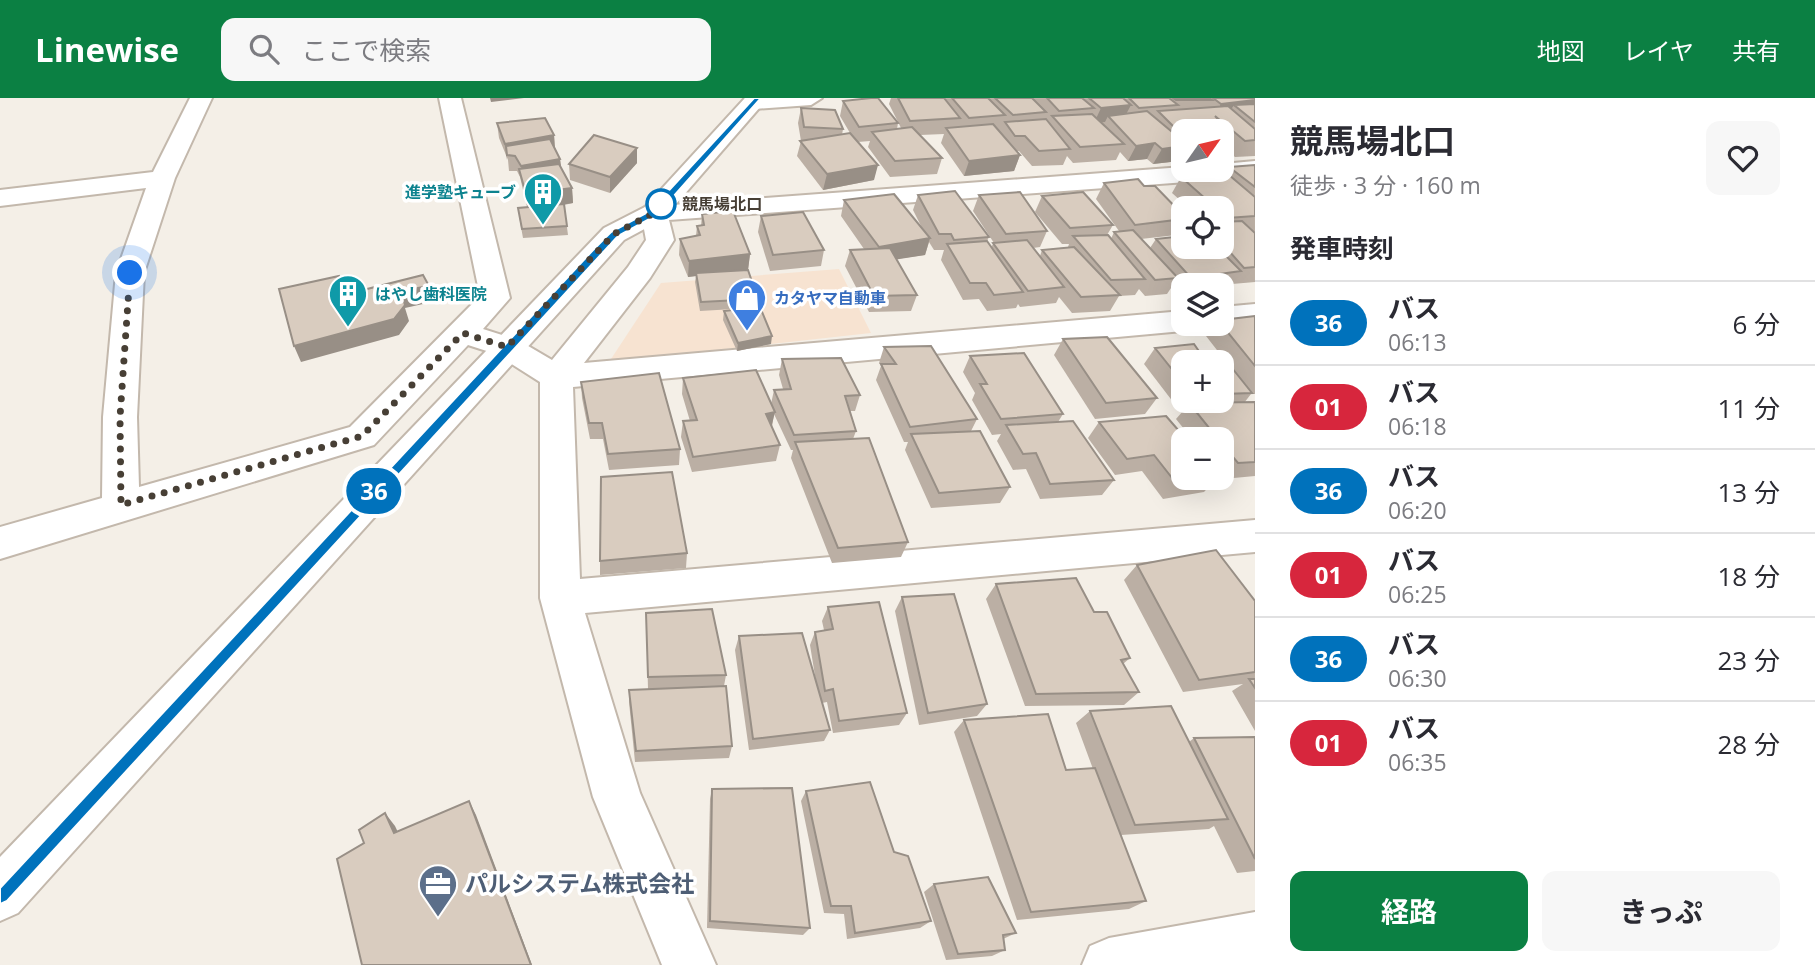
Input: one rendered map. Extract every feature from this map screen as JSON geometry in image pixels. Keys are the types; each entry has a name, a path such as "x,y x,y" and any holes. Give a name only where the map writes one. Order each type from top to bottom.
{"street":[{"path":"121,505 120,417 130,273 162,178 201,98"},
{"path":"0,543 121,505 362,436 495,298 450,98"},
{"path":"0,895 22,851 614,234 654,213 755,100 811,98"},
{"path":"654,213 1255,169"},
{"path":"0,198 162,178"},
{"path":"654,213 660,240 640,272 556,377 560,598 617,797 689,965"},
{"path":"1234,316 1255,314"},
{"path":"463,333 507,347 556,377 1171,322"},
{"path":"560,598 1255,536"},
{"path":"1109,965 1255,939"}],"shaded area":[{"path":"839,269 871,333 609,362 661,283"}],"building":[{"path":"878,98 898,123 859,127 843,101"},
{"path":"898,98 944,98 960,118 910,121"},
{"path":"952,98 988,98 1005,115 969,118"},
{"path":"995,98 1032,98 1046,112 1013,115"},
{"path":"1047,98 1082,98 1094,108 1059,111"},
{"path":"1089,98 1123,98 1131,105 1101,108"},
{"path":"1129,98 1169,98 1178,105 1139,108"},
{"path":"1173,98 1209,98 1212,100 1176,100"},
{"path":"1213,98 1255,98 1255,100 1221,104"},
{"path":"1255,104 1255,122 1234,105"},
{"path":"1228,106 1255,129 1255,140 1245,141 1234,132 1234,119 1219,119 1215,116 1218,119 1171,119 1171,124 1158,111"},
{"path":"801,108 835,110 843,129 804,127"},
{"path":"1147,111 1171,131 1171,148 1162,149 1155,143 1136,146 1108,116"},
{"path":"1092,114 1124,144 1080,147 1052,116"},
{"path":"545,118 554,135 505,144 497,123"},
{"path":"1046,119 1070,149 1039,151 1025,136 1015,136 1005,122"},
{"path":"993,124 1020,155 969,161 946,128"},
{"path":"912,127 942,158 895,161 872,132"},
{"path":"850,133 878,165 827,174 800,141"},
{"path":"594,135 637,148 610,177 569,164"},
{"path":"550,139 560,159 521,166 515,156 507,155 506,146"},
{"path":"559,164 572,188 526,194 519,169"},
{"path":"1255,165 1255,187 1234,171 1234,167"},
{"path":"1138,179 1144,186 1155,186 1171,203 1171,220 1135,225 1104,183"},
{"path":"1234,179 1255,197 1255,216 1234,218 1234,196 1202,196 1187,182 1234,182"},
{"path":"955,191 989,237 954,240 951,234 939,234 918,195"},
{"path":"1020,192 1047,231 1006,234 979,195"},
{"path":"1083,192 1113,225 1070,228 1042,196"},
{"path":"894,194 930,238 879,247 844,200"},
{"path":"564,204 567,226 522,229 518,208"},
{"path":"733,211 750,254 689,261 680,239 700,235 697,226 704,225 702,214"},
{"path":"803,212 824,250 773,255 761,216"},
{"path":"1234,221 1242,221 1255,233 1255,267 1244,268 1234,257"},
{"path":"1133,230 1173,273 1171,273 1171,279 1155,280 1114,232"},
{"path":"1108,235 1145,279 1111,280 1073,236"},
{"path":"1171,237 1171,256 1156,239"},
{"path":"1027,240 1064,287 1028,291 993,243"},
{"path":"987,241 1023,292 994,295 986,283 970,283 947,244"},
{"path":"1074,247 1120,295 1081,297 1042,250"},
{"path":"890,248 917,295 874,296 850,250"},
{"path":"1174,259 1229,259 1241,271 1227,273 1187,273"},
{"path":"748,270 758,299 701,302 696,273"},
{"path":"423,275 429,286 401,291 405,305 394,319 294,346 279,289 339,276 347,294"},
{"name":"カタヤマ自動車","path":"760,307 772,336 738,343 724,311"},
{"path":"1255,316 1255,366 1231,336 1234,336 1234,319"},
{"path":"1107,337 1157,398 1106,403 1063,339"},
{"path":"1194,344 1198,350 1171,350 1171,368 1155,348"},
{"path":"931,346 977,419 910,427 881,364 896,364 884,347"},
{"path":"1024,353 1063,414 1001,419 980,384 987,384 970,356"},
{"path":"841,358 860,395 845,396 856,431 794,435 774,390 791,389 782,359"},
{"path":"756,370 775,412 766,414 780,445 693,457 683,421 697,420 683,378"},
{"path":"1234,370 1252,393 1234,394"},
{"path":"659,373 680,449 608,454 602,423 589,423 581,382"},
{"path":"1234,402 1255,402 1255,462 1238,463 1234,458 1234,427 1208,427 1197,413 1234,413"},
{"path":"1166,416 1176,427 1171,427 1171,477 1154,455 1127,459 1099,422"},
{"path":"1073,421 1114,480 1050,484 1036,453 1023,454 1006,425"},
{"path":"980,431 1010,487 939,493 911,434"},
{"path":"869,438 908,542 838,548 795,442"},
{"path":"672,472 687,553 600,561 601,477"},
{"path":"1216,550 1255,601 1255,672 1199,680 1137,565"},
{"path":"1076,578 1094,612 1107,612 1130,658 1121,660 1139,692 1036,694 996,584"},
{"path":"954,594 987,704 928,713 902,597"},
{"path":"879,602 907,713 839,721 833,689 825,691 815,632 833,629 828,607"},
{"path":"712,609 726,675 648,677 646,613"},
{"path":"802,633 830,730 753,739 739,636"},
{"path":"726,686 732,746 636,751 629,690"},
{"path":"1171,706 1228,819 1135,825 1090,711"},
{"path":"1048,714 1066,770 1095,768 1146,901 1031,912 964,720"},
{"path":"1255,737 1255,859 1194,738"},
{"path":"870,782 894,852 908,856 931,921 855,933 851,906 831,906 806,791"},
{"path":"792,788 810,928 710,921 712,789"},
{"name":"パルシステム株式会社","path":"469,801 531,965 362,965 337,859 364,843 359,830 385,813 394,833"},
{"path":"988,877 1016,933 1003,935 1005,950 958,954 934,884"}],"bus line":[{"name":"36","path":"0,895 614,234 654,213 757,98"}],"place":[{"name":"競馬場北口","path":"661,204"},
{"name":"進学塾キューブ","path":"543,226"},
{"name":"はやし歯科医院","path":"348,328"},
{"name":"カタヤマ自動車","path":"747,332"},
{"name":"パルシステム株式会社","path":"438,918"}],"route":[{"path":"130,273 120,417 121,505 362,436 463,333 507,347 614,234 654,213 661,204"}]}
